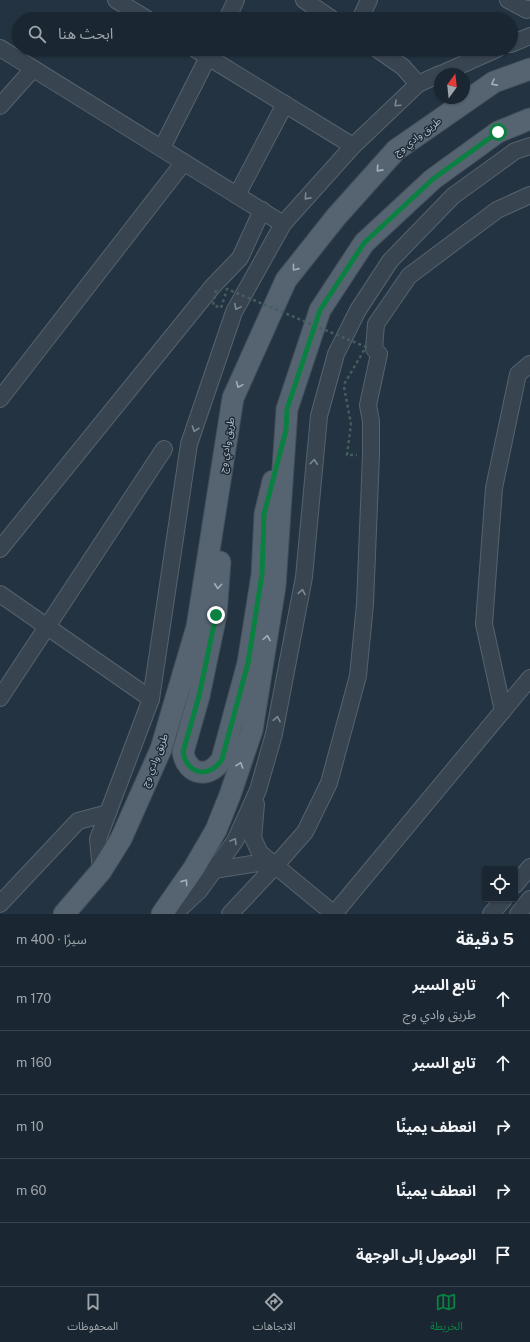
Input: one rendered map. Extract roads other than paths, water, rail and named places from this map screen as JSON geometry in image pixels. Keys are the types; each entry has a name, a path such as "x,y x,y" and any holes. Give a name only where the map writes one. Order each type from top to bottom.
{"main road":[{"name":"طريق وادي وج","path":"64,914 101,871 121,839 161,749 197,627 234,398 286,280 336,217 396,150 494,82 530,69"},
{"path":"162,914 194,868 216,830 230,796 252,730 275,586 287,409 320,310 364,243 433,179 498,132 530,119"},
{"path":"214,520 221,558 216,615 199,696 183,752 184,759 188,765 193,770 200,772 213,770 222,759 248,663 262,574 264,514 286,430"}],"street":[{"path":"116,0 136,12"},
{"path":"230,12 236,0"},
{"path":"304,0 322,12"},
{"path":"363,12 369,0"},
{"path":"508,0 527,10 530,9"},
{"path":"518,41 530,36"},
{"path":"0,48 12,56"},
{"path":"13,56 283,224"},
{"path":"162,148 203,56"},
{"path":"211,56 352,146"},
{"path":"387,56 403,67 418,84"},
{"path":"454,68 481,56"},
{"path":"0,106 33,69"},
{"path":"101,871 98,839 151,699 190,444 234,312 283,224 352,146 418,84 434,77"},
{"path":"237,195 285,104"},
{"path":"174,914 199,891 235,841 258,790 274,734 304,577 318,416 336,354 358,310 390,261 453,196 515,151 530,146"},
{"path":"0,399 184,162"},
{"path":"230,914 305,832 329,783 358,676 364,604 371,456 371,421 368,405 379,354 374,349 376,324 409,276 497,210 530,195"},
{"path":"0,549 240,258 262,210"},
{"path":"503,711 484,624 494,496 518,374 530,364"},
{"path":"0,698 164,449"},
{"path":"0,594 151,699"},
{"path":"258,790 253,838 260,853 334,914 530,678"},
{"path":"0,904 78,821 108,813"},
{"path":"214,870 258,863 275,866"},
{"path":"518,881 530,867"},
{"path":"518,914 530,900"},
{"path":"491,914 501,902"}]}
